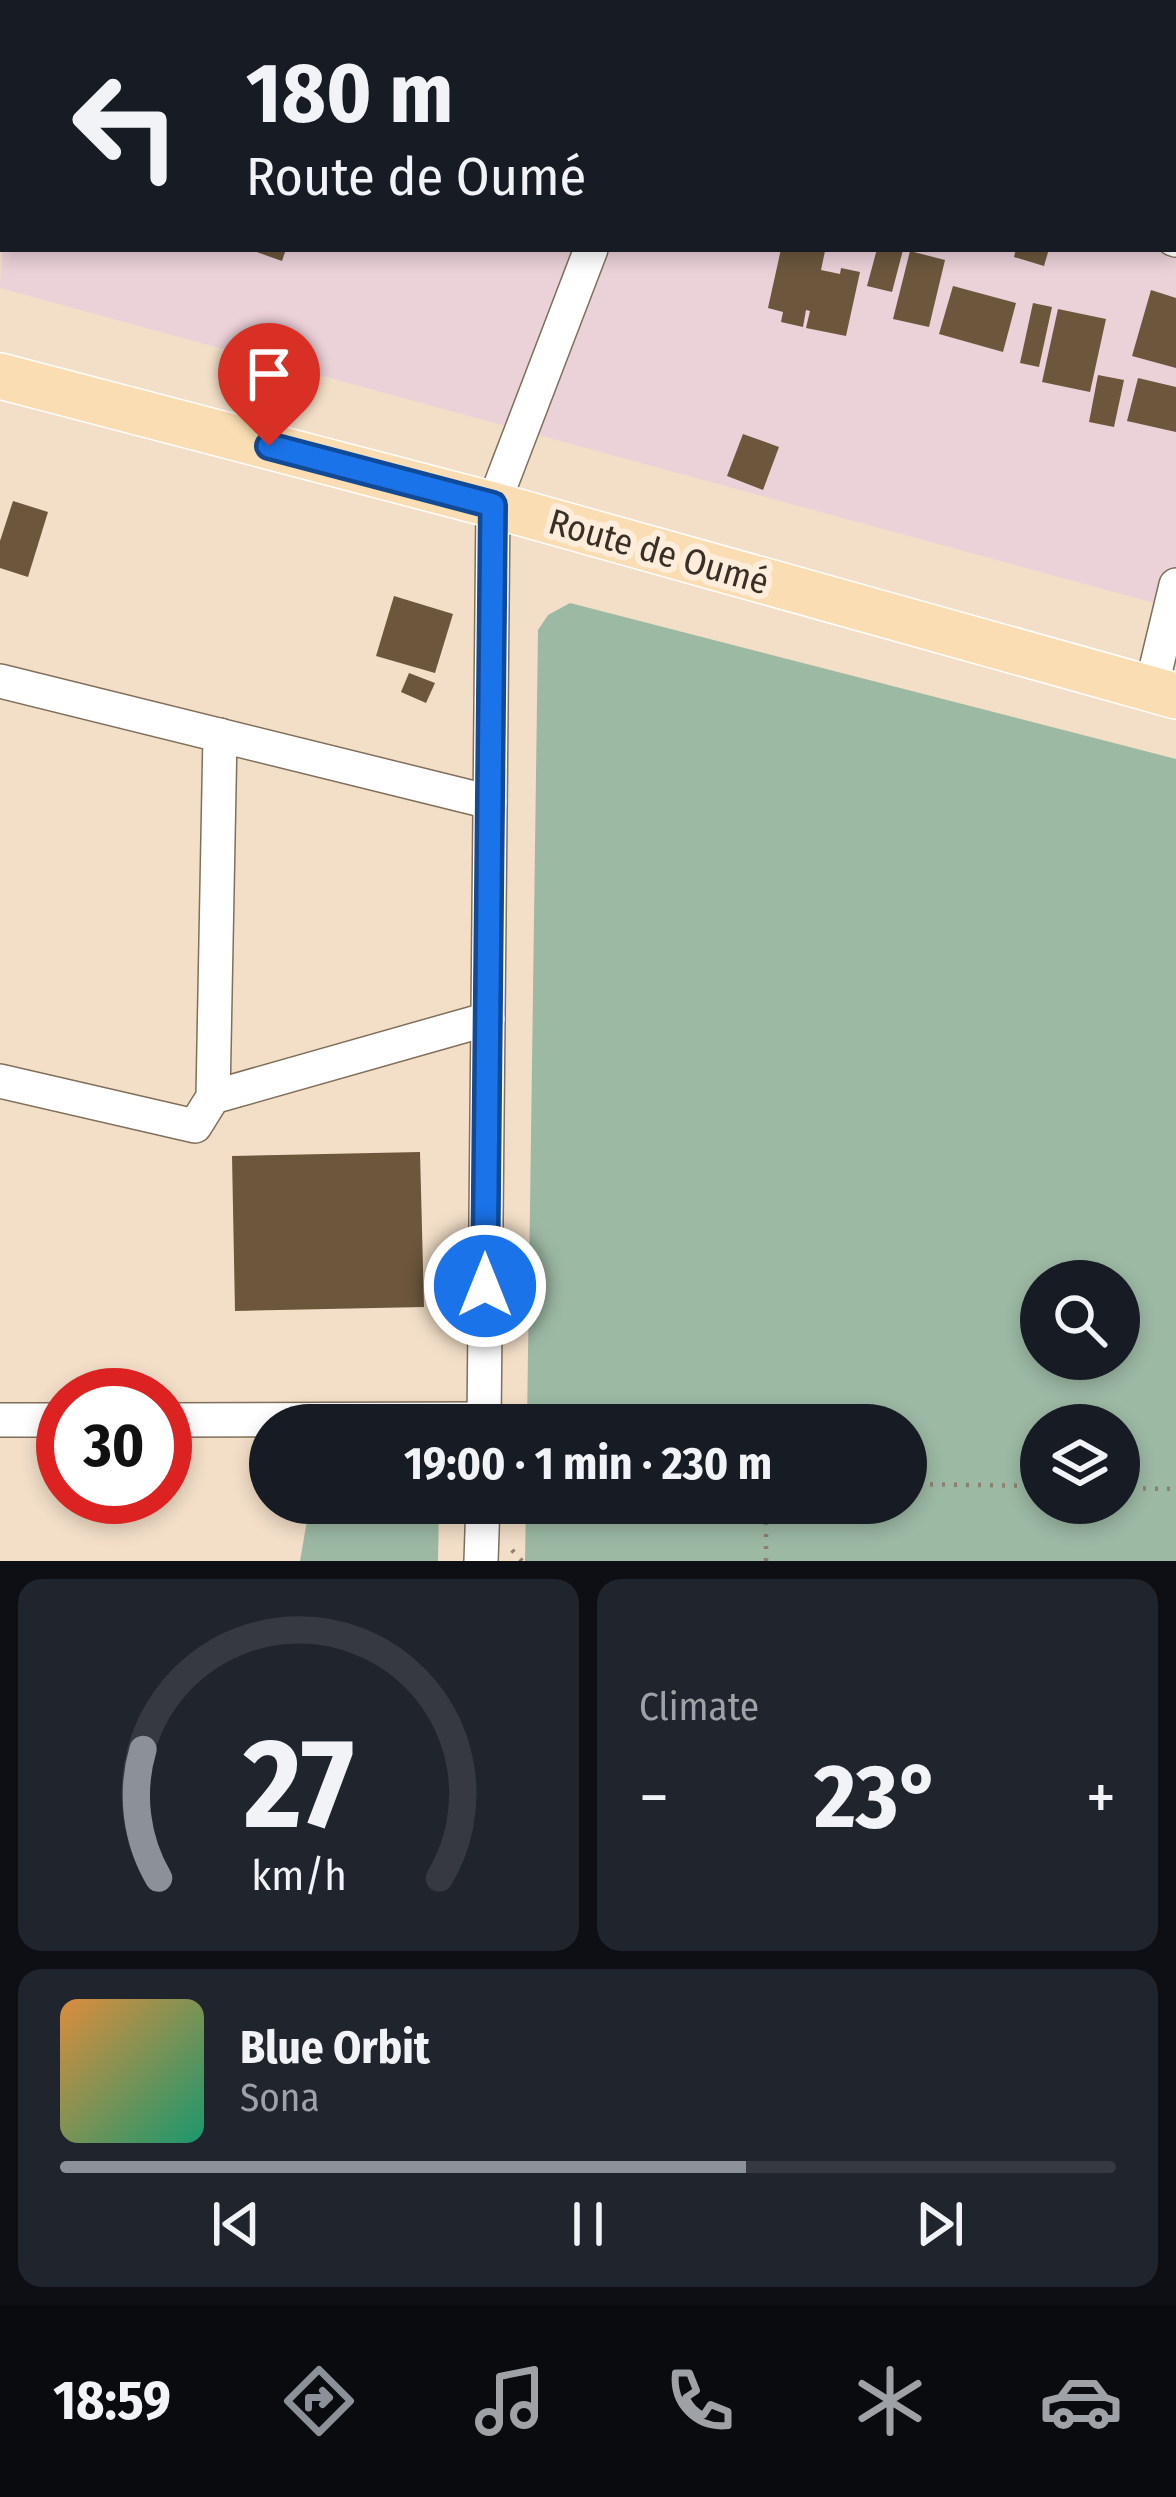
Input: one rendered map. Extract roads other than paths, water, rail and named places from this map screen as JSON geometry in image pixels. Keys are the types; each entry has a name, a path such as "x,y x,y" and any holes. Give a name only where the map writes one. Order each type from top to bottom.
{"main road":[{"name":"Route de Oumé","path":"0,376 493,505 1164,693"}],"street":[{"path":"484,1404 493,505 590,252"},
{"path":"1164,693 1176,585"},
{"path":"0,681 490,802"},
{"path":"0,1082 195,1126 212,1096 220,736"},
{"path":"212,1096 488,1019"},
{"path":"0,1420 36,1420"},
{"path":"192,1420 249,1421"},
{"path":"482,1561 483,1524"}]}
